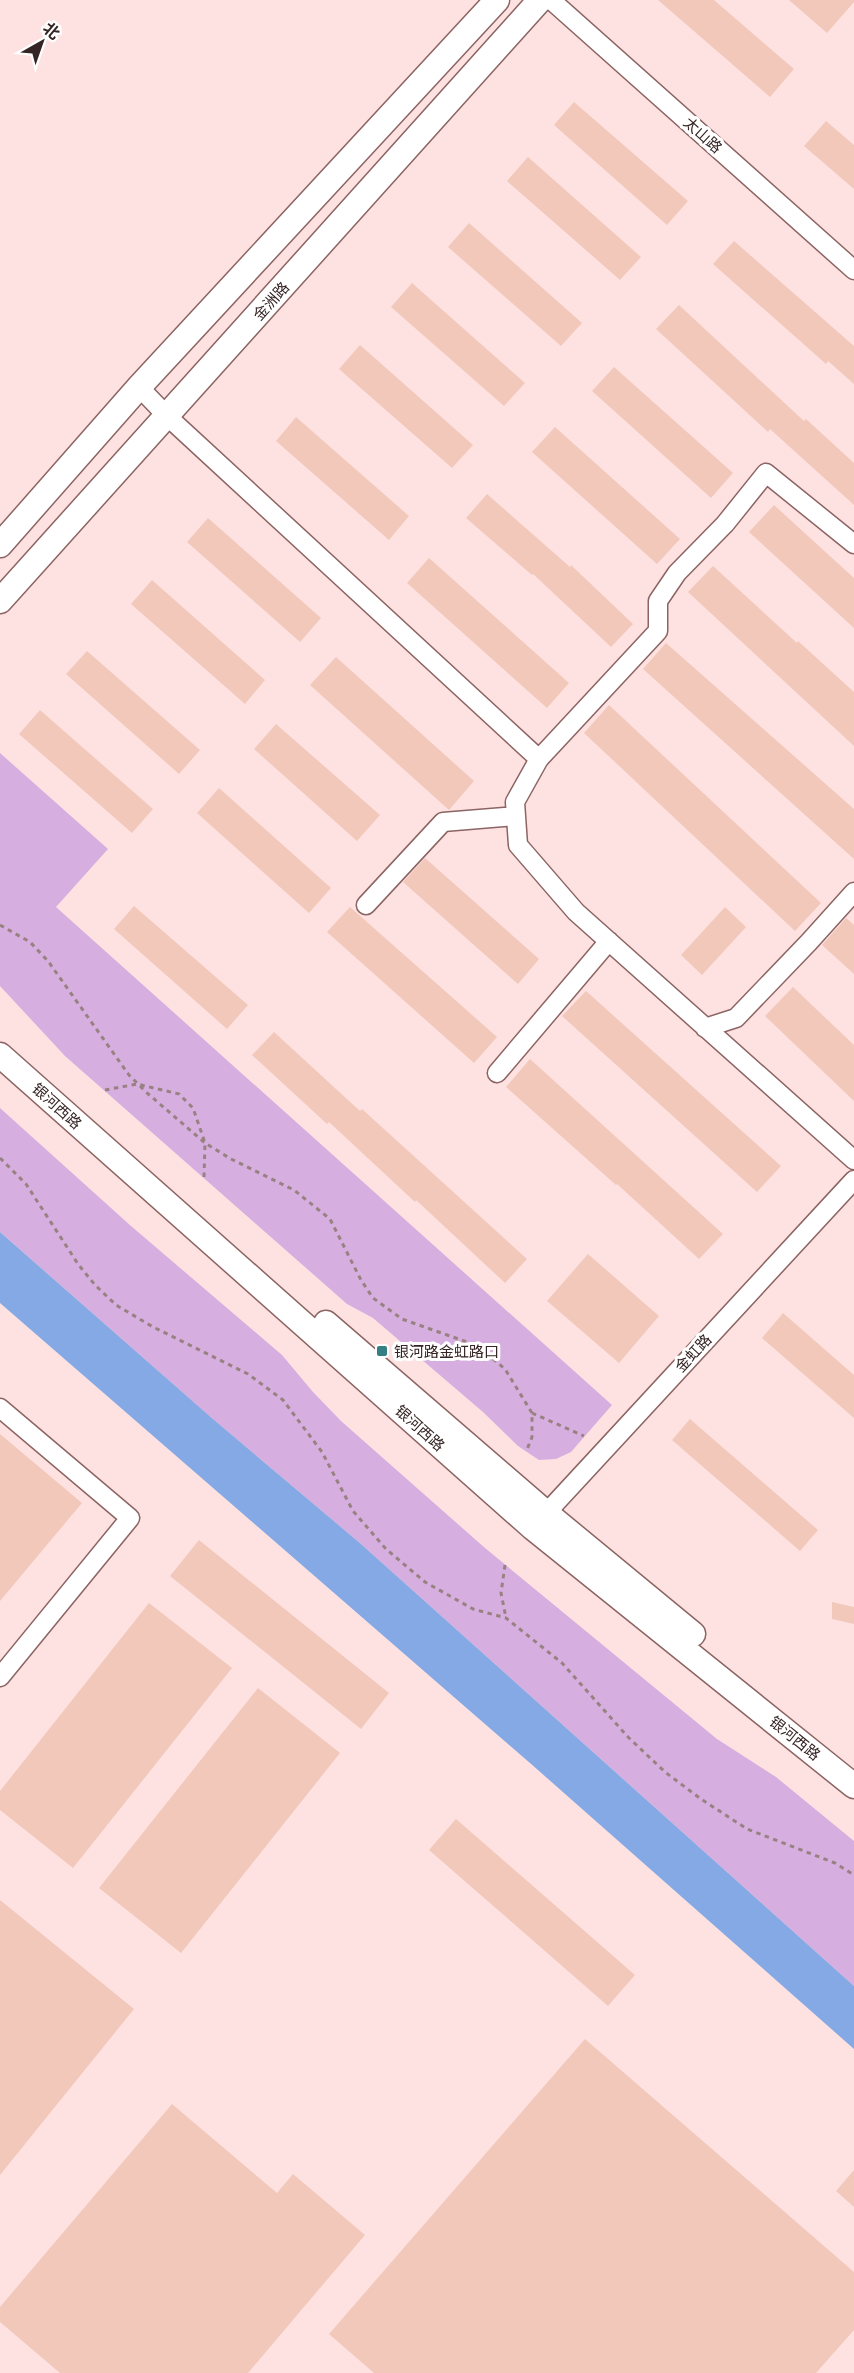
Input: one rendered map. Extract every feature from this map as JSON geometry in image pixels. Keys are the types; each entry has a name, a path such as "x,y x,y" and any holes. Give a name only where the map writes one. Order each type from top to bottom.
{"main road":[{"path":"0,545 139,387 497,0"},
{"name":"金洲路","path":"0,601 540,0"},
{"name":"银河西路","path":"0,1036 539,1520 854,1767"},
{"name":"银河西路","path":"0,1055 539,1520 854,1786"}],"street":[{"name":"太山路","path":"551,0 854,270"},
{"path":"139,387 167,416 539,759"},
{"path":"854,544 766,473 725,524 677,573 658,600 658,631 539,759 515,802 518,845 576,912 854,1160"},
{"path":"366,905 443,822 516,816"},
{"path":"705,1028 736,1018 854,892"},
{"path":"497,1073 609,941"},
{"name":"金虹路","path":"539,1520 854,1180"},
{"path":"0,1408 130,1518 0,1677"}],"path":[{"path":"0,925 30,942 48,961 137,1084 205,1143 231,1159 294,1190 330,1219 361,1280 373,1298 402,1319 467,1342 486,1353 505,1369 532,1413 532,1437 526,1452"},
{"path":"105,1090 137,1084 179,1094 193,1108 205,1143 204,1177"},
{"path":"0,1158 26,1184 78,1264 95,1285 116,1305 153,1327 248,1374 283,1400 322,1452 353,1511 386,1549 425,1582 473,1609 506,1618 562,1663 628,1737 665,1772 701,1799 747,1829 835,1863 854,1875"},
{"path":"532,1413 584,1436"},
{"path":"505,1564 501,1593 506,1618"}],"shaded area":[{"path":"0,753 108,849 56,907 612,1405 571,1452 556,1459 539,1460 518,1446 483,1412 373,1318 347,1304 65,1056 0,986"},
{"path":"0,1108 131,1226 282,1355 341,1421 485,1548 717,1739 776,1777 854,1841 854,1986 361,1544 213,1419 0,1232"}],"water":[{"path":"0,1232 213,1419 361,1544 854,1986 854,2049 530,1763 0,1303"}],"building":[{"path":"658,0 714,0 794,69 770,97"},
{"path":"789,0 854,0 854,2 827,33"},
{"path":"574,102 688,201 667,225 554,125"},
{"path":"826,121 854,145 854,189 804,146"},
{"path":"528,157 641,257 620,280 507,181"},
{"path":"469,223 582,323 561,346 448,247"},
{"path":"734,241 854,346 854,384 828,361 826,364 713,264"},
{"path":"412,283 525,383 504,406 391,307"},
{"path":"679,305 804,421 806,419 854,463 854,505 770,429 768,432 656,329"},
{"path":"360,345 473,445 452,468 339,369"},
{"path":"614,367 733,473 711,498 592,391"},
{"path":"296,417 409,516 389,540 276,441"},
{"path":"555,427 680,539 657,564 532,452"},
{"path":"487,494 570,567 571,565 633,624 611,647 533,574 466,518"},
{"path":"774,505 854,578 854,628 749,532"},
{"path":"208,518 321,618 300,642 187,542"},
{"path":"429,558 569,683 547,708 407,583"},
{"path":"713,566 854,692 854,746 688,592"},
{"path":"152,580 265,680 245,704 131,604"},
{"path":"666,643 854,809 854,859 643,669"},
{"path":"87,651 200,750 179,774 66,674"},
{"path":"336,657 474,781 449,810 310,685"},
{"path":"609,705 821,903 795,931 584,733"},
{"path":"40,710 153,809 132,833 19,734"},
{"path":"276,724 380,815 357,841 254,749"},
{"path":"219,788 331,888 309,913 197,813"},
{"path":"425,858 539,959 518,984 403,882"},
{"path":"134,906 248,1005 227,1029 114,929"},
{"path":"350,907 497,1037 474,1063 327,932"},
{"path":"725,907 746,927 702,975 681,955"},
{"path":"846,918 854,925 854,974 822,945"},
{"path":"793,987 854,1045 854,1101 765,1016"},
{"path":"586,991 781,1166 757,1192 562,1016"},
{"path":"274,1032 527,1259 505,1283 416,1200 415,1202 329,1122 327,1124 252,1055"},
{"path":"530,1059 723,1234 699,1259 506,1087"},
{"path":"588,1254 659,1316 619,1363 547,1301"},
{"path":"783,1313 854,1375 854,1418 762,1338"},
{"path":"690,1419 818,1530 800,1551 672,1440"},
{"path":"0,1434 82,1503 0,1601"},
{"path":"199,1540 389,1693 361,1729 170,1576"},
{"path":"832,1602 854,1607 854,1624 832,1619"},
{"path":"149,1603 232,1668 73,1868 0,1810 0,1791"},
{"path":"258,1688 340,1753 181,1953 99,1888"},
{"path":"456,1819 635,1975 608,2006 429,1850"},
{"path":"0,1900 134,2009 0,2175"},
{"path":"585,2039 854,2272 854,2330 816,2373 374,2373 329,2334"},
{"path":"172,2104 277,2193 293,2174 365,2235 248,2373 60,2373 0,2322 0,2307"},
{"path":"854,2170 854,2207 836,2191"}],"place":[{"name":"银河路金虹路口","path":"382,1351"}]}
